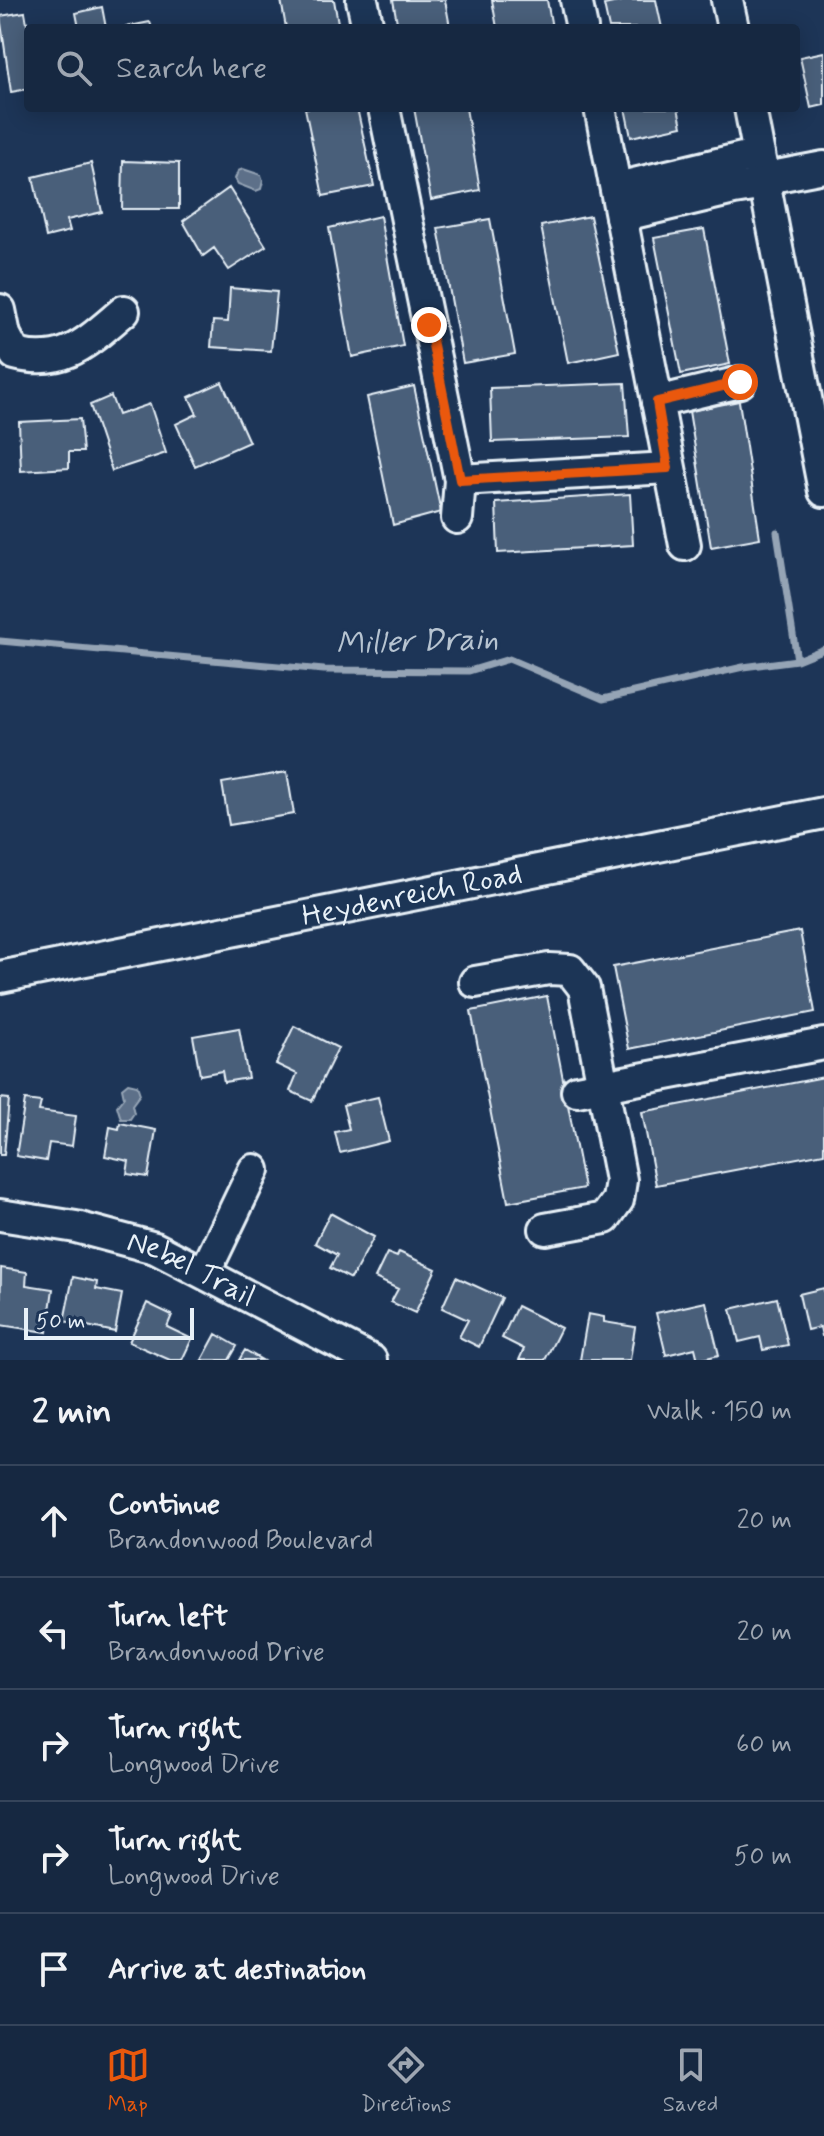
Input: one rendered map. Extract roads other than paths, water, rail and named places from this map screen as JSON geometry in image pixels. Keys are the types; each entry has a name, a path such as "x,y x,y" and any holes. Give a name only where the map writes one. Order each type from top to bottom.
{"street":[{"path":"362,0 367,24"},
{"path":"576,0 581,24"},
{"path":"727,0 732,24"},
{"path":"385,112 460,480 457,518"},
{"path":"601,112 685,545"},
{"path":"751,112 819,437 824,491"},
{"path":"619,202 759,154"},
{"path":"619,202 766,184 777,176 824,167"},
{"path":"0,310 5,335 15,354 36,359 60,356 81,347 124,311"},
{"path":"657,402 740,382"},
{"path":"460,480 668,468"},
{"name":"Heydenreich Road","path":"0,977 824,813"},
{"path":"475,982 549,969 570,970 584,988 590,1088 621,1180 618,1200 605,1218 545,1229"},
{"path":"590,1088 824,1044"},
{"path":"205,1272 254,1170"},
{"name":"Nebel Trail","path":"0,1215 76,1227 155,1248 371,1360"}],"water":[{"path":"243,169 261,175 261,189 256,191 238,184 235,179 238,171"},
{"path":"128,1083 137,1085 140,1094 132,1105 134,1113 130,1119 121,1119 117,1106 124,1097 122,1088"}],"waterway":[{"path":"777,532 797,660"},
{"name":"Miller Drain","path":"0,641 324,670 469,671 509,659 603,699 743,667 797,660 824,649"}]}
